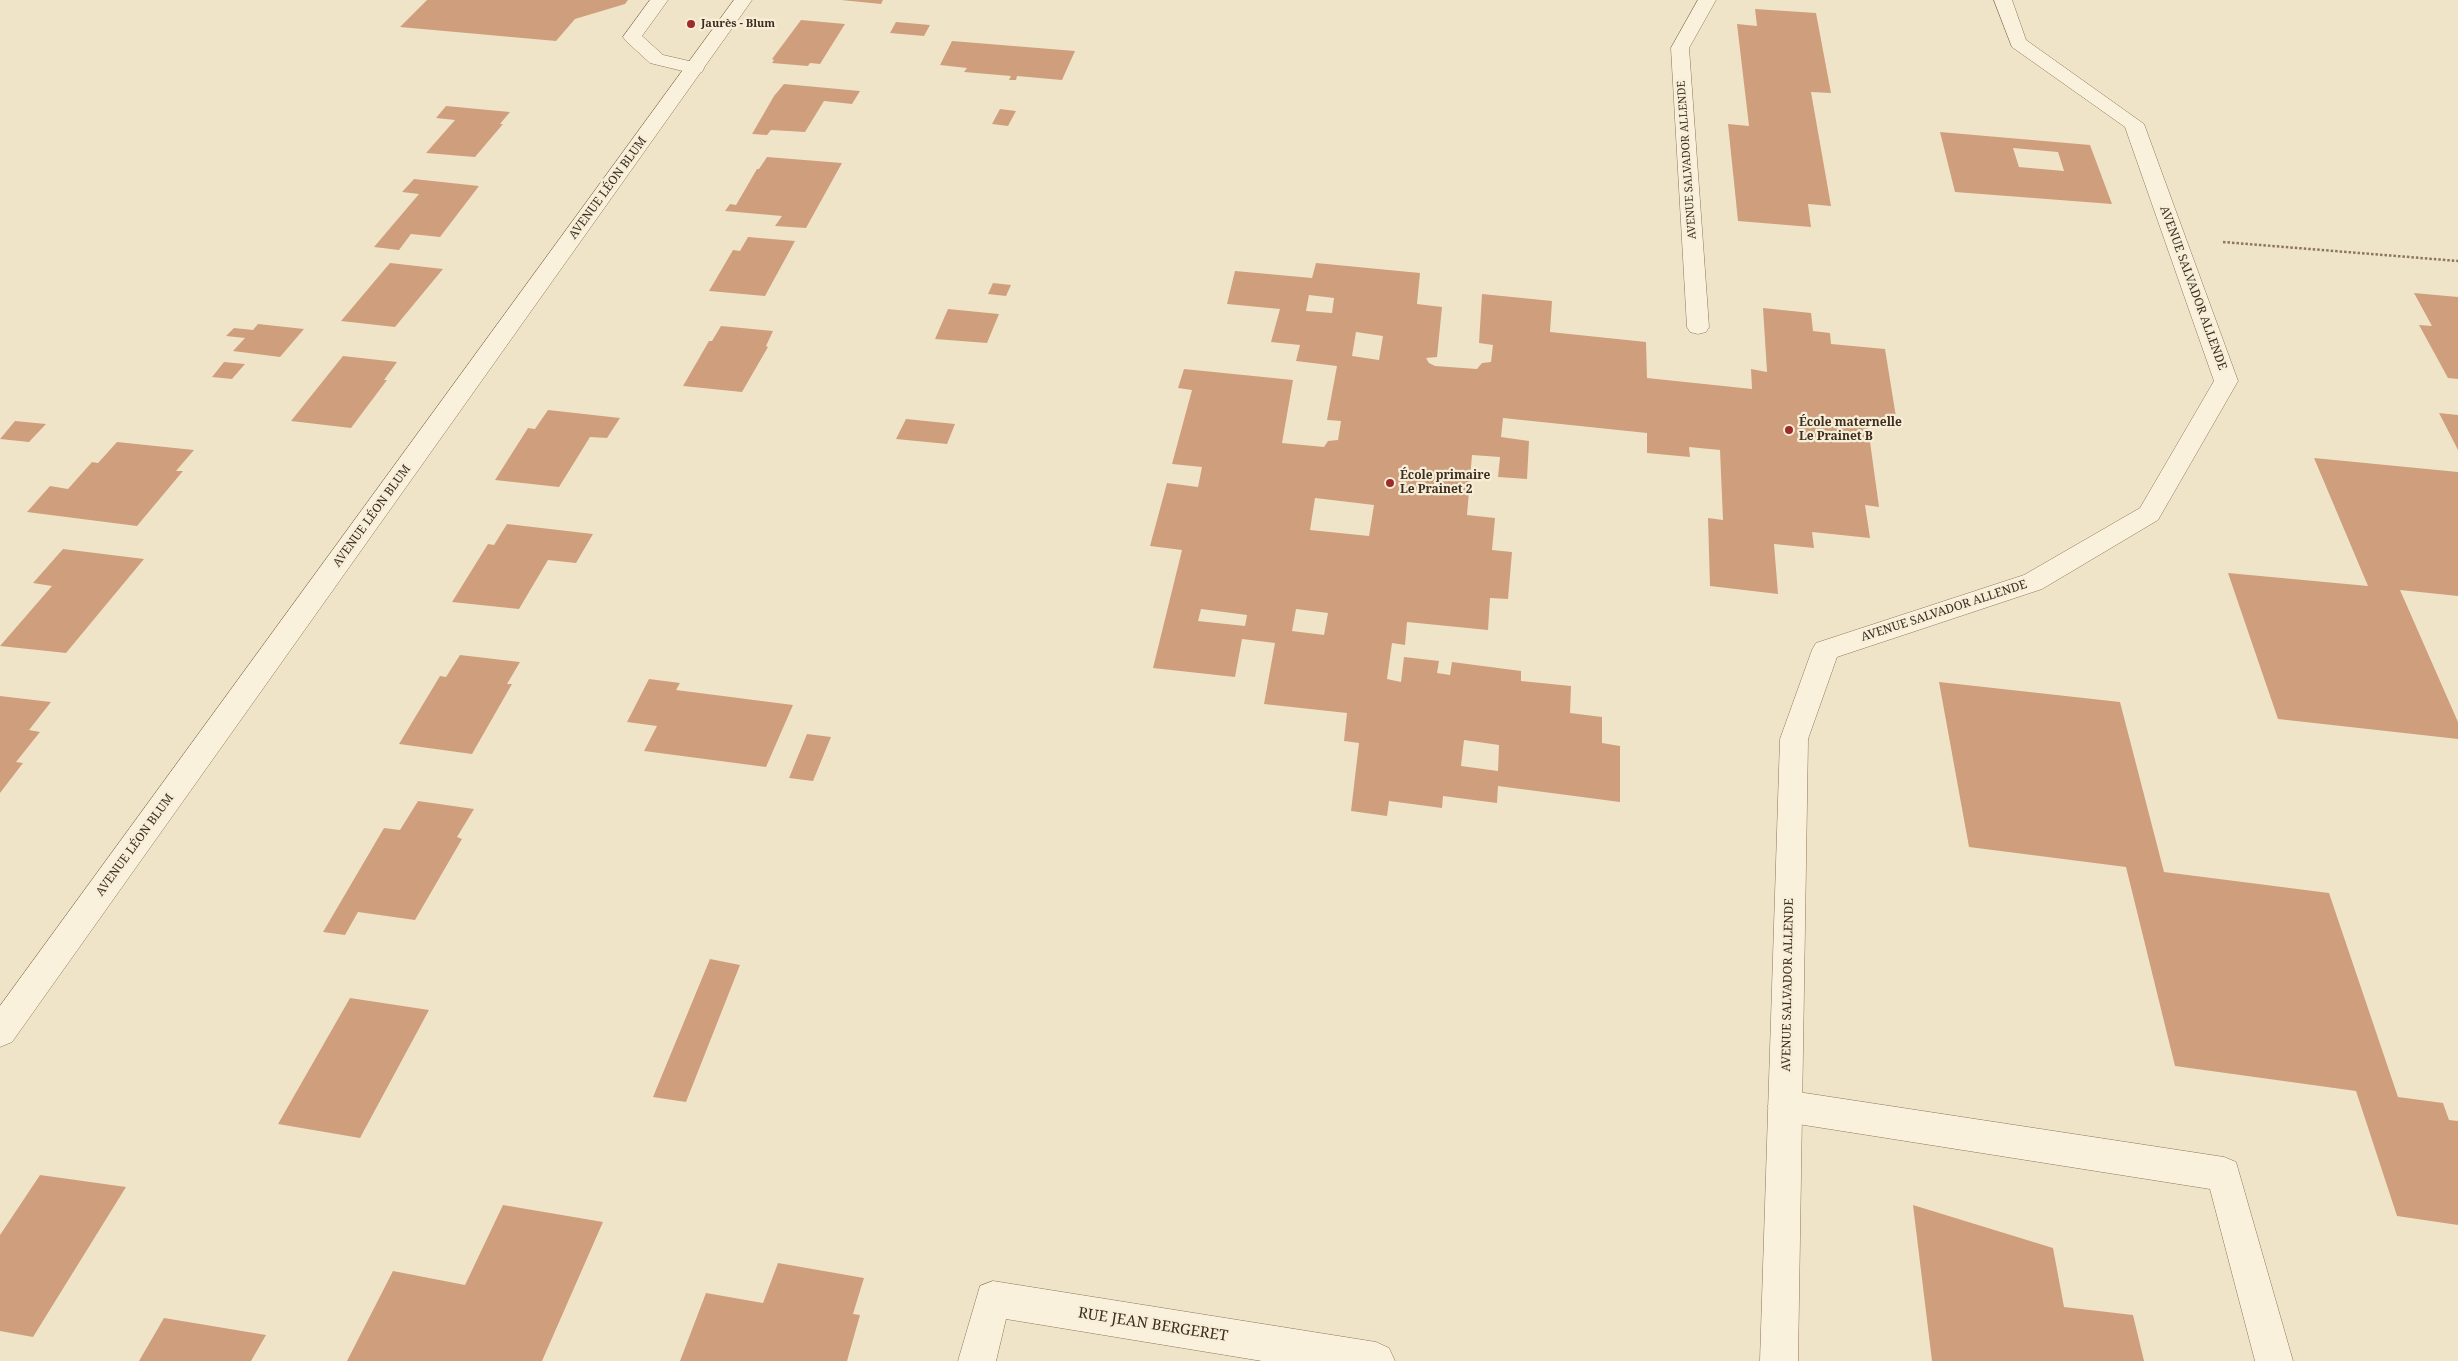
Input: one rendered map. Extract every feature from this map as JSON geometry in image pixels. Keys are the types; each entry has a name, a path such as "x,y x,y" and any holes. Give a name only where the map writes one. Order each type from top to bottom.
{"street":[{"path":"659,0 632,37 657,59 695,68"},
{"name":"AVENUE LÉON BLUM","path":"0,1032 743,0"},
{"name":"AVENUE SALVADOR ALLENDE","path":"1698,327 1680,48 1706,0"},
{"name":"AVENUE SALVADOR ALLENDE","path":"1779,1361 1794,739 1826,650 2033,582 2149,514 2226,382 2134,124 2018,43 2003,0"},
{"path":"1785,1106 2224,1174 2274,1361"},
{"name":"RUE JEAN BERGERET","path":"977,1361 993,1298 1376,1361"}],"path":[{"path":"2175,238 2458,261"}],"building":[{"path":"427,0 628,0 625,4 575,19 556,41 400,27"},
{"path":"841,0 883,0 881,4"},
{"path":"1755,9 1816,13 1831,93 1811,92 1831,206 1808,204 1811,227 1738,221 1728,124 1749,126 1737,24 1757,26"},
{"path":"801,20 845,24 820,64 810,63 808,66 772,63 774,60 772,59"},
{"path":"896,22 930,25 924,36 890,33"},
{"path":"952,41 1075,51 1062,80 1017,76 1016,80 1009,80 1011,76 964,72 967,68 940,65"},
{"path":"784,84 860,91 852,104 824,101 805,132 771,130 767,135 752,134 774,96"},
{"path":"446,106 510,112 500,124 503,124 475,157 426,153 455,120 436,118"},
{"path":"1000,109 1016,111 1008,126 992,124"},
{"path":"1940,132 2090,145 2112,204 1955,192","holes":["2013,148 2058,152 2064,171 2019,167"]},
{"path":"767,157 842,163 806,228 775,226 782,216 725,211 730,204 736,205 757,169 759,169"},
{"path":"414,179 479,186 440,237 411,234 399,250 374,247 419,194 402,192"},
{"path":"748,237 795,241 765,296 709,291 733,250 740,251"},
{"path":"390,263 443,269 395,327 341,321"},
{"path":"1316,263 1420,273 1417,304 1442,307 1437,357 1426,358 1429,363 1435,366 1477,369 1482,363 1491,362 1493,345 1479,343 1482,294 1552,301 1550,332 1646,342 1647,378 1752,389 1751,369 1767,372 1763,308 1811,313 1813,331 1830,333 1831,344 1885,349 1897,423 1867,420 1879,507 1865,505 1870,538 1812,532 1814,548 1774,544 1778,594 1710,586 1708,518 1723,520 1720,450 1689,447 1690,457 1647,453 1647,433 1503,418 1501,437 1529,441 1527,479 1498,477 1500,457 1472,455 1467,515 1495,518 1492,550 1512,552 1508,599 1490,598 1488,630 1407,622 1405,645 1392,643 1387,679 1401,682 1404,657 1439,661 1437,673 1450,675 1452,662 1521,671 1521,681 1571,686 1570,713 1602,717 1602,743 1620,746 1620,802 1498,786 1497,803 1443,796 1442,808 1389,801 1387,816 1351,811 1359,743 1344,741 1347,713 1264,704 1275,643 1242,639 1235,677 1153,668 1182,550 1150,546 1167,483 1198,487 1202,467 1172,464 1192,390 1178,388 1184,369 1293,380 1282,443 1324,447 1328,441 1338,440 1341,421 1327,420 1337,366 1296,361 1300,345 1271,342 1280,309 1227,304 1235,271 1312,278","holes":["1309,295 1334,298 1332,313 1306,311","1356,332 1383,336 1379,360 1352,356","1315,498 1374,505 1369,536 1310,530","1201,609 1247,615 1245,626 1198,621","1296,609 1328,613 1324,635 1292,631","1464,740 1499,745 1498,771 1461,766"]},
{"path":"993,283 1011,285 1006,296 988,294"},
{"path":"2414,293 2458,297 2458,379 2448,378 2419,325 2432,326"},
{"path":"948,309 999,314 987,343 935,339"},
{"path":"258,324 304,329 280,357 233,351 245,338 226,336 234,328 253,330"},
{"path":"721,326 773,331 766,346 768,347 742,392 683,386 709,341 712,341"},
{"path":"343,356 397,362 384,380 387,380 351,428 291,421"},
{"path":"224,362 245,364 232,379 212,377"},
{"path":"548,410 620,418 607,438 590,437 559,487 495,480 528,428 535,429"},
{"path":"2439,413 2458,415 2458,450"},
{"path":"906,419 955,424 947,444 896,439"},
{"path":"15,421 46,424 29,442 0,439"},
{"path":"117,442 194,450 176,471 183,471 137,526 27,512 50,486 68,489 92,462 98,463"},
{"path":"2314,458 2458,472 2458,596 2400,590 2458,722 2458,739 2278,719 2228,573 2368,586"},
{"path":"507,524 593,534 576,563 548,560 519,609 452,602 488,544 494,545"},
{"path":"63,549 144,559 66,653 0,646 52,586 33,583"},
{"path":"460,655 520,662 507,684 512,684 472,754 399,744 440,676 446,677"},
{"path":"649,679 680,683 676,690 793,705 766,767 644,751 657,726 627,722"},
{"path":"1939,682 2120,702 2164,872 2329,893 2398,1097 2443,1103 2449,1120 2458,1121 2458,1225 2397,1216 2356,1091 2175,1066 2126,867 1969,847"},
{"path":"0,696 51,702 29,730 40,732 16,762 23,763 0,793"},
{"path":"807,734 831,737 813,781 789,778"},
{"path":"418,801 474,809 457,837 462,839 415,920 358,912 345,935 323,932 384,828 400,830"},
{"path":"710,959 740,965 686,1102 653,1097"},
{"path":"350,998 429,1010 360,1138 278,1124"},
{"path":"40,1175 126,1187 33,1337 0,1331 0,1235"},
{"path":"503,1205 603,1222 542,1361 347,1361 393,1271 465,1285"},
{"path":"1913,1205 2053,1248 2064,1307 2133,1315 2144,1361 1932,1361"},
{"path":"778,1263 864,1278 853,1314 860,1315 847,1361 680,1361 706,1293 763,1303"},
{"path":"164,1318 266,1335 251,1361 139,1361"}],"place":[{"name":"Jaurès - Blum","path":"691,24"},
{"name":"École maternelle Le Prainet B","path":"1789,430"},
{"name":"École primaire Le Prainet 2","path":"1390,483"}]}
